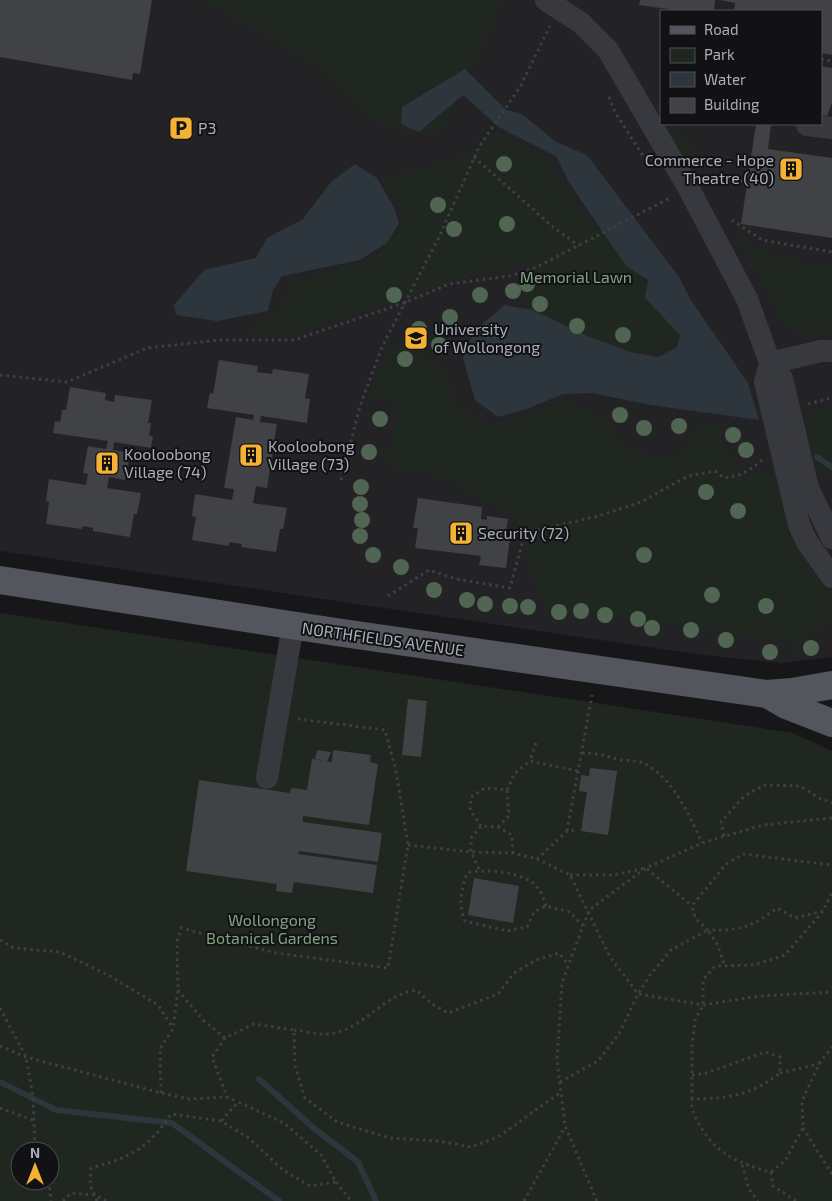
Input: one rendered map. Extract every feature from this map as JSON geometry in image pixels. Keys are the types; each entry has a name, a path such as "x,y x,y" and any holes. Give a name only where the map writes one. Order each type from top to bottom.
{"main road":[{"name":"NORTHFIELDS AVENUE","path":"0,580 767,694 832,685"},
{"name":"NORTHFIELDS AVENUE","path":"767,694 786,705 832,722"}],"street":[{"path":"549,10 568,13 594,34 623,74 732,268 758,328 770,363 782,378 808,488 832,538"},
{"path":"807,125 832,128"},
{"path":"770,363 820,351 832,351"},
{"path":"770,363 765,382 794,509 807,542 832,577"},
{"path":"267,778 293,625"}],"path":[{"path":"341,480 368,379 404,303 439,236 474,157 507,107 545,38 549,10"},
{"path":"608,95 615,112 646,160"},
{"path":"474,157 553,227 579,246"},
{"path":"668,189 672,198"},
{"path":"0,375 67,382 147,348 219,340 294,340 404,303 449,284 510,276 537,267 636,217"},
{"path":"732,220 762,240 832,252"},
{"path":"804,405 832,398"},
{"path":"388,596 429,570 456,579 510,588 524,534 598,516 641,502 688,476 715,471 724,478 738,476 750,470 763,459"},
{"path":"537,859 567,831 592,695"},
{"path":"161,1093 160,1048 173,1029 178,990 177,942 181,928 276,953 388,968 408,845 396,771 385,730 277,717"},
{"path":"498,827 509,816 507,790 514,774 530,762 536,743"},
{"path":"582,753 603,753 619,759 643,763 670,784 688,814 702,843"},
{"path":"530,762 578,771"},
{"path":"724,836 721,822 744,796 765,785 800,786 819,798 832,803"},
{"path":"507,790 484,788 471,797 470,810 482,826 498,827 512,835 513,853"},
{"path":"408,845 471,852 513,853 537,859 570,875 613,875 646,868 702,843 763,825 832,818"},
{"path":"480,869 471,852 471,838 482,826"},
{"path":"567,831 577,830"},
{"path":"692,906 725,865 743,854 832,865"},
{"path":"646,868 692,906 695,918 708,930 718,946 724,964"},
{"path":"597,1201 565,1126 557,1060 562,983 589,910 646,868"},
{"path":"546,906 538,888 530,881 514,875 480,869 466,873 461,890 461,910 465,922 507,931 526,927 534,912 546,906 570,912 583,926"},
{"path":"570,875 589,910 610,957 638,994 703,1005 759,996 832,992"},
{"path":"771,1172 742,1165 721,1152 706,1138 691,1108 695,1020 703,1005 702,980 715,966 724,964 754,965 785,955 823,911 832,892"},
{"path":"560,1082 598,1062 619,1034 638,994 650,975 671,950 708,930 735,931 759,921 777,908 795,918 823,911"},
{"path":"0,940 14,948 60,952 110,976 158,1005 173,1029"},
{"path":"227,1098 212,1057 225,1038 254,1024 330,1034 357,1024 376,1008 404,992 416,990 432,1004 448,1013 498,994 514,974 536,960 559,953 569,964"},
{"path":"178,990 203,1020 225,1038"},
{"path":"0,1008 26,1057 35,1141"},
{"path":"294,1030 295,1066 305,1098 337,1122 389,1138 439,1141 471,1147 498,1137 561,1092"},
{"path":"0,1046 26,1057 161,1093 189,1099 227,1098 238,1102 284,1123 322,1155 336,1182 350,1201"},
{"path":"832,1047 819,1064 802,1100 803,1128 832,1174"},
{"path":"692,1075 707,1073 765,1052 780,1057 780,1073"},
{"path":"692,1098 719,1099 762,1087 780,1073 819,1064"},
{"path":"221,1121 238,1102"},
{"path":"0,1108 33,1120"},
{"path":"96,1201 90,1184 91,1168 125,1158 156,1136 170,1114 221,1121 249,1138 283,1170 310,1186 336,1182"},
{"path":"524,1201 565,1126"},
{"path":"771,1172 785,1161 803,1128"},
{"path":"742,1165 749,1189 758,1201"},
{"path":"771,1172 774,1186 796,1201"},
{"path":"63,1201 71,1193 94,1195 108,1201"}],"shaded area":[{"name":"University of Wollongong","path":"0,0 832,0 832,657 782,663 702,655 0,551"}],"green space":[{"path":"202,0 503,1 442,132 400,131 374,120 311,62"},
{"path":"667,129 680,133 690,144 694,159 690,172"},
{"name":"Memorial Lawn","path":"496,131 548,161 584,216 587,215 682,329 682,340 654,353 624,351 524,309 529,265 465,277 394,303 300,332 286,334 246,331 277,311 292,283 375,257 395,236 405,215 384,178 430,167 457,158 483,143"},
{"path":"736,228 744,238 766,252 793,261 832,268 832,331 801,337 799,332 785,326 734,232"},
{"path":"393,340 417,351 443,369 457,404 490,425 529,415 565,399 604,419 631,451 672,457 688,445 696,421 717,427 726,451 752,476 775,473 789,535 832,597 832,620 828,620 819,632 810,632 802,653 791,651 790,641 547,607 540,597 530,572 515,520 506,510 467,494 445,477 385,466 398,409 384,399 367,401"},
{"path":"828,406 832,407 832,478 818,469 804,416 809,410"},
{"name":"Wollongong Botanical Gardens","path":"0,613 793,733 832,751 832,1201 0,1201"}],"water":[{"path":"465,69 505,109 523,115 556,142 587,155 679,277 690,299 748,383 759,420 651,405 592,393 563,394 524,410 498,417 475,400 463,358 474,331 505,305 532,310 590,337 630,352 658,357 677,347 680,335 645,298 648,280 626,266 568,181 557,157 499,127 463,95 419,132 401,124 402,107"},
{"path":"355,164 377,178 394,208 399,223 387,243 360,260 282,276 273,290 268,311 217,321 176,315 174,305 204,270 256,258 267,238 303,219 331,182"}],"building":[{"path":"0,0 152,0 140,74 133,73 132,80 0,57"},
{"path":"640,0 715,0 714,10 675,10 639,5"},
{"path":"720,0 832,0 832,55 822,53 822,10 734,10 735,3"},
{"path":"822,66 832,68 832,103 827,116 822,115"},
{"name":"Commerce - Hope Theatre (40)","path":"756,125 771,125 768,149 832,158 832,238 741,224"},
{"name":"Kooloobong Village (73)","path":"219,360 258,366 257,372 272,374 273,369 309,374 305,398 310,399 307,423 261,416 260,422 277,424 267,488 256,486 253,503 287,508 283,529 280,529 276,552 241,547 242,544 229,542 229,546 192,540 196,517 192,516 195,494 232,500 234,489 224,488 236,417 253,420 254,415 207,408 210,393 213,394"},
{"name":"Kooloobong Village (74)","path":"70,387 106,393 105,400 114,402 115,395 152,400 148,423 151,423 149,436 153,436 151,448 114,442 113,450 130,453 125,480 109,477 107,488 141,493 137,514 134,514 130,537 93,531 93,528 83,526 82,529 46,524 49,502 46,501 49,479 86,485 88,474 83,473 88,446 106,449 108,441 53,433 55,421 60,422 62,410 66,410"},
{"name":"Security (72)","path":"418,498 482,507 481,519 487,520 487,516 508,519 505,538 510,538 506,568 479,565 481,556 415,548 418,528 413,528"},
{"path":"408,699 427,701 421,757 402,755"},
{"path":"317,750 331,752 327,762 332,762 333,750 371,755 370,762 378,764 369,825 303,816 303,822 382,833 378,862 299,851 298,854 377,865 373,893 294,882 292,893 276,891 277,884 186,871 199,780 290,793 291,788 307,790 312,759 325,761 315,759"},
{"path":"590,768 617,771 608,835 581,831 587,792 579,791 581,775 589,776"},
{"path":"474,878 519,886 513,923 468,915"}],"waterway":[{"path":"817,457 832,467"},
{"path":"259,1079 316,1130 358,1162 376,1201"},
{"path":"0,1082 56,1110 172,1123 279,1201"}],"place":[{"name":"P3","path":"181,128"},
{"name":"Commerce - Hope Theatre (40)","path":"791,169"},
{"name":"University of Wollongong","path":"416,338"},
{"name":"Kooloobong Village (73)","path":"251,455"},
{"name":"Kooloobong Village (74)","path":"107,463"},
{"name":"Security (72)","path":"461,533"}]}
